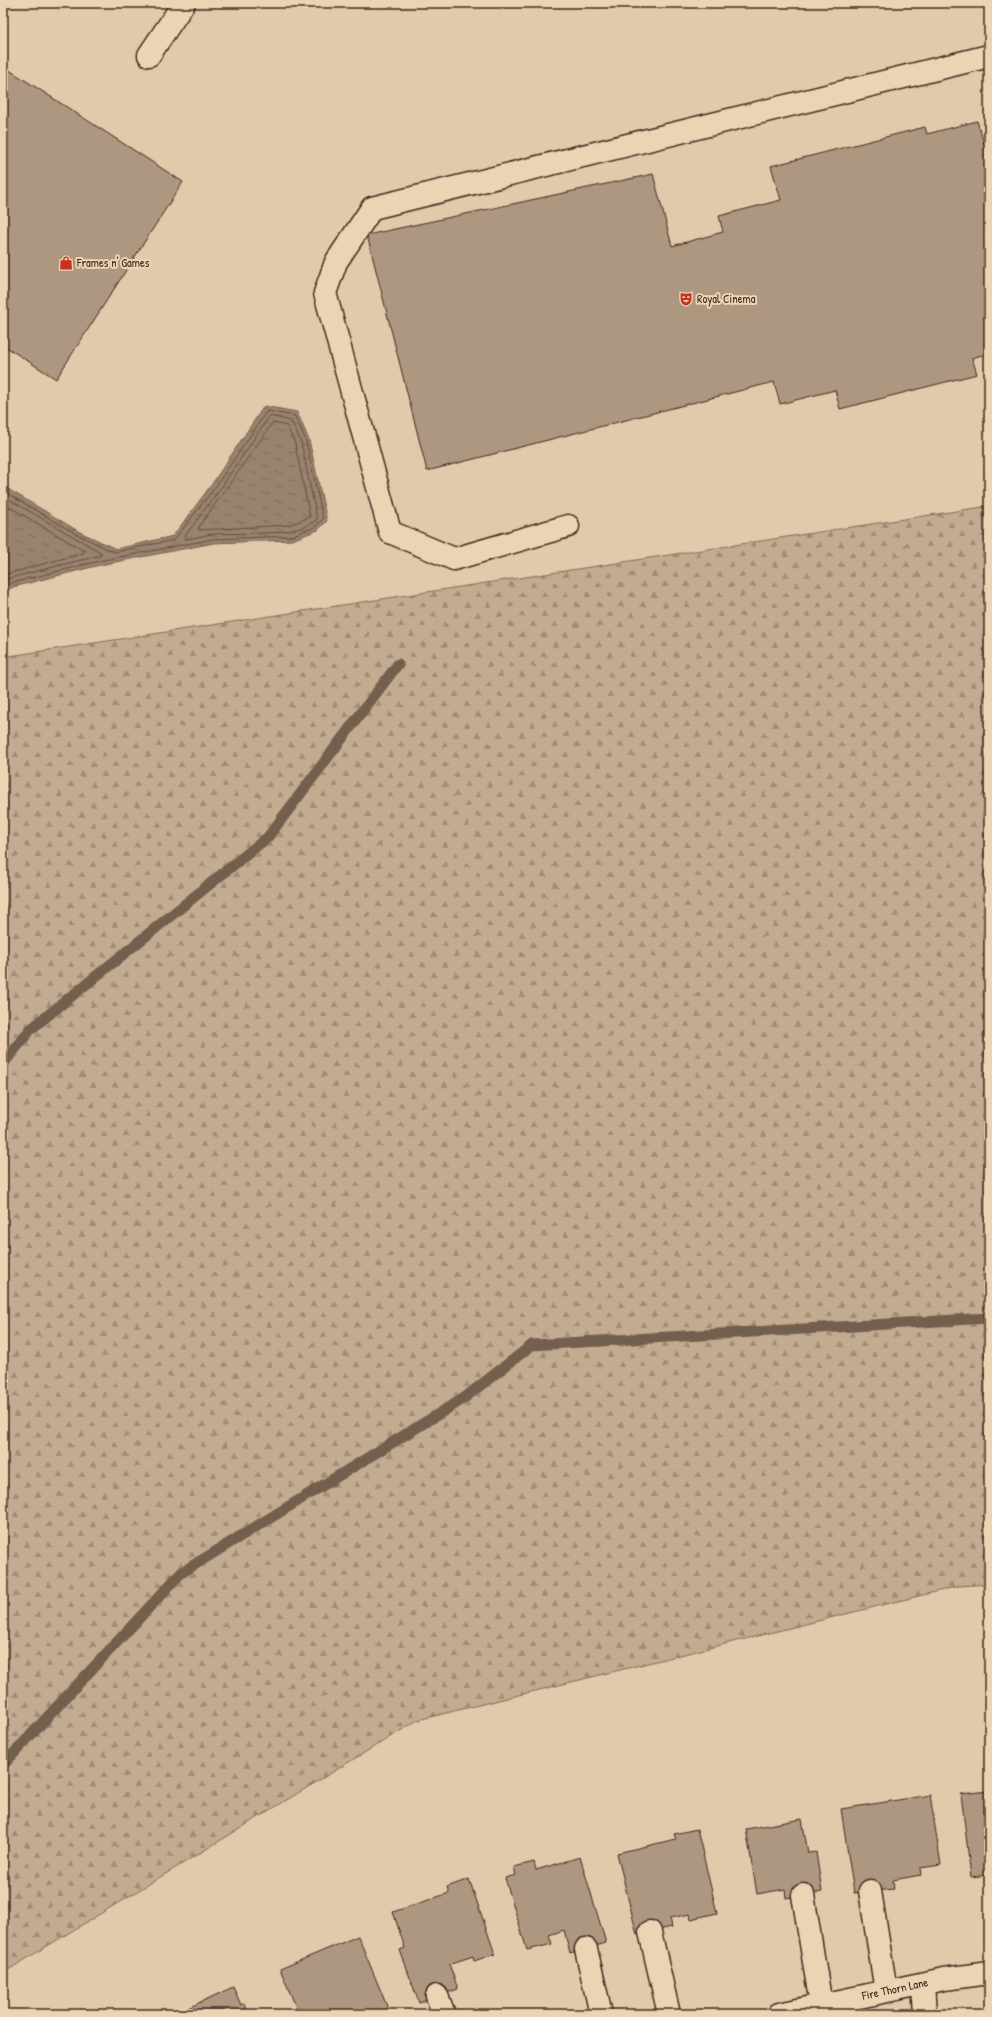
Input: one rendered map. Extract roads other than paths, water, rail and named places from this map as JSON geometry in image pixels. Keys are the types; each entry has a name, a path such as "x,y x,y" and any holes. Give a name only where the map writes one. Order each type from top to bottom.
{"street":[{"path":"149,55 184,3"},
{"path":"568,526 454,559 390,532 325,292 336,262 372,208 989,56"},
{"path":"870,1891 886,1991"},
{"path":"804,1895 811,2009"},
{"path":"650,1932 669,2014"},
{"path":"586,1949 601,2014"},
{"name":"Fire Thorn Lane","path":"779,2014 811,2009 886,1991 989,1973"},
{"path":"923,1984 925,2014"}],"water":[{"path":"264,406 297,412 309,440 327,521 318,530 292,540 214,543 100,565 13,587 3,593 3,486 78,531 116,549 173,536 212,484"}],"waterway":[{"path":"3,1064 31,1029 268,837 398,664"},
{"path":"3,1765 181,1573 463,1399 532,1345 989,1318"}],"place":[{"name":"Frames n' Games","path":"66,263"},
{"name":"Royal Cinema","path":"686,299"}]}
